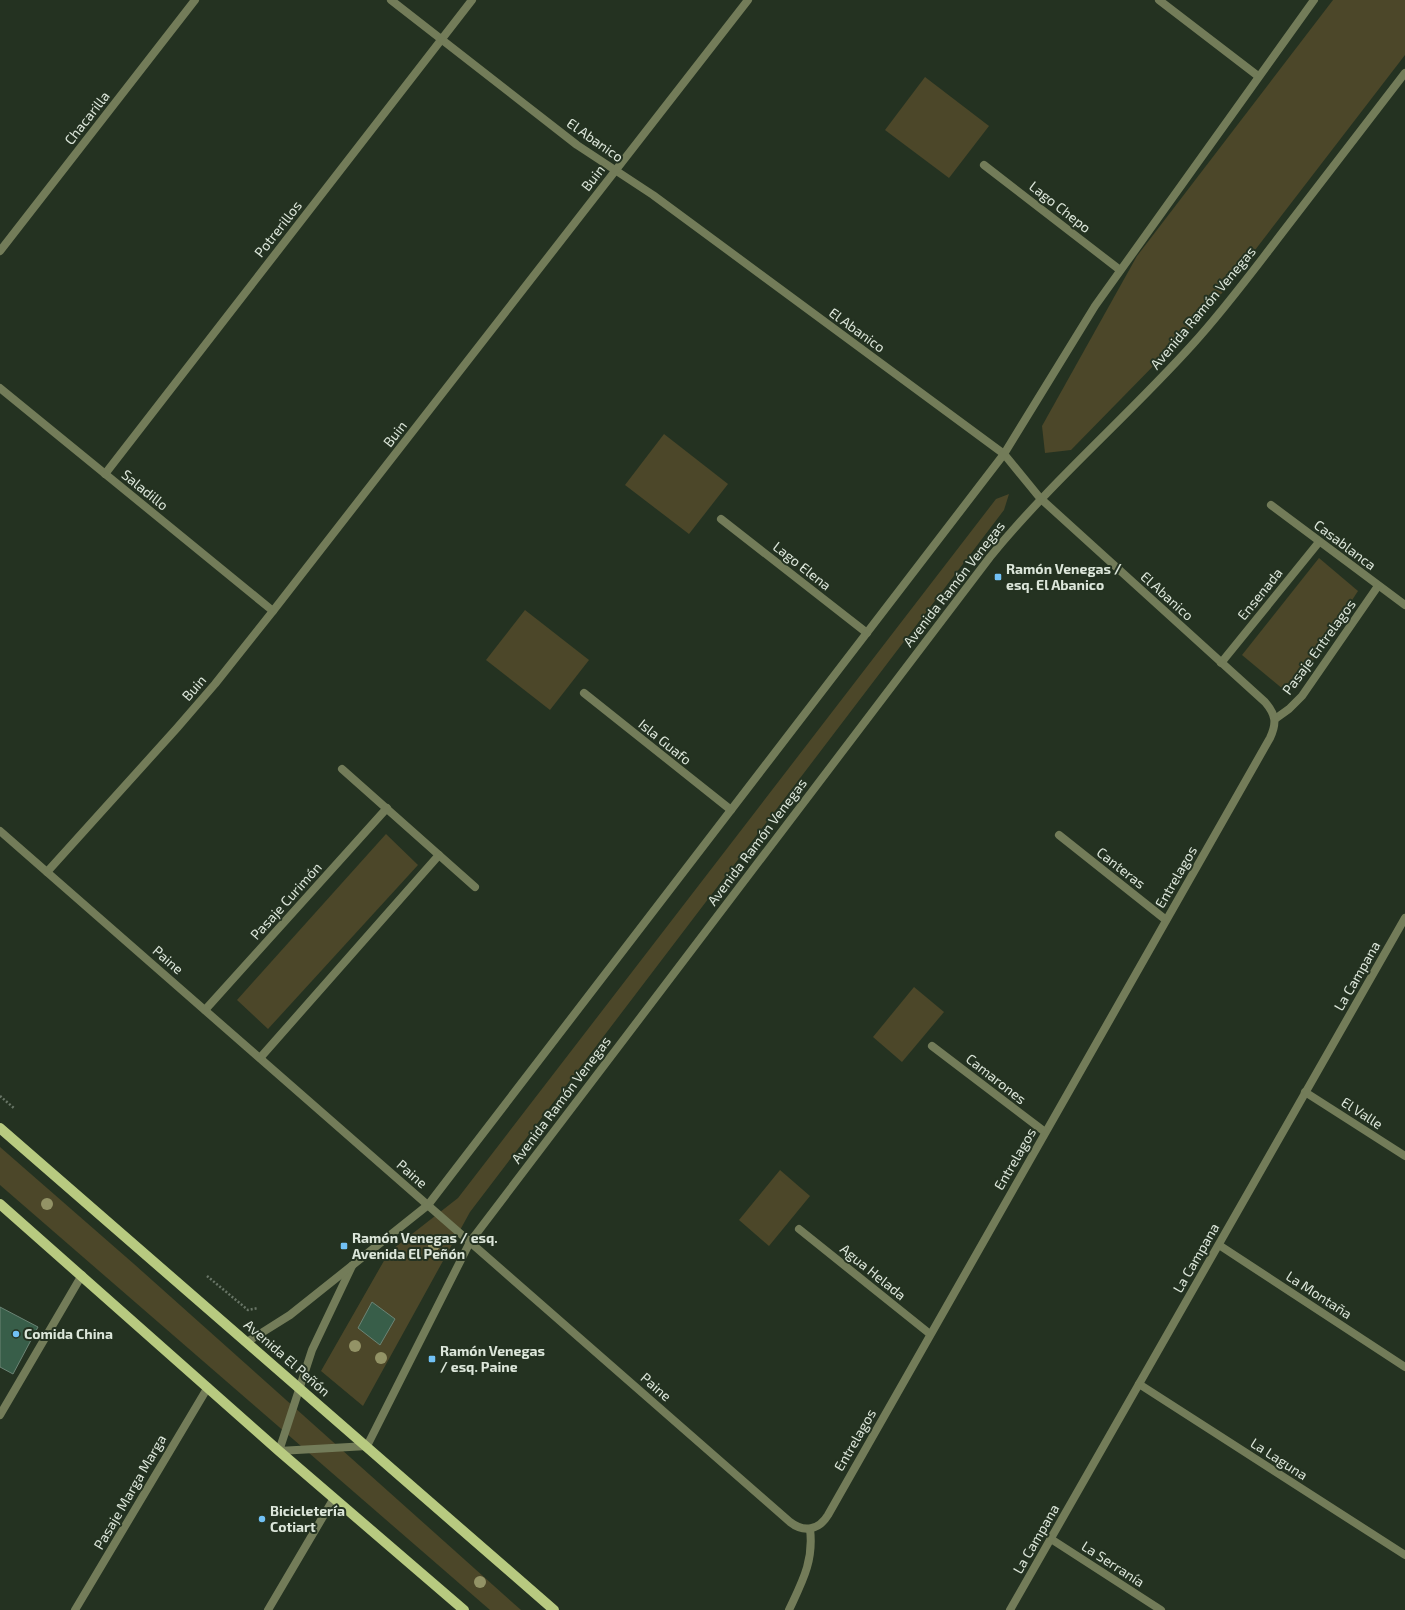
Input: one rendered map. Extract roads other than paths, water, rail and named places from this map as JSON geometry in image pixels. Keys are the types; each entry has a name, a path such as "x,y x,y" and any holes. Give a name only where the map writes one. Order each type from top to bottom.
{"main road":[{"name":"Avenida El Peñón","path":"0,1128 554,1610"},
{"path":"0,1204 279,1451 464,1610"}],"street":[{"name":"Chacarilla","path":"0,251 194,0"},
{"name":"El Abanico","path":"391,0 577,145 653,195 1004,454 1040,498 1265,702 1272,709 1275,718"},
{"name":"Potrerillos","path":"105,474 472,0"},
{"name":"Buin","path":"47,872 215,684 748,0"},
{"path":"1159,0 1258,76"},
{"path":"247,1342 290,1315 428,1205 1004,454 1094,306 1314,0"},
{"name":"Avenida Ramón Venegas","path":"367,1446 470,1242 990,556 1040,498 1155,384 1197,339 1232,298 1405,73"},
{"name":"Lago Chepo","path":"984,165 1120,270"},
{"name":"Saladillo","path":"0,388 273,611"},
{"name":"Casablanca","path":"1271,505 1405,605"},
{"name":"Lago Elena","path":"721,519 867,633"},
{"name":"Ensenada","path":"1221,663 1319,542"},
{"name":"Pasaje Entrelagos","path":"1275,718 1289,709 1302,696 1378,586"},
{"name":"Isla Guafo","path":"584,693 731,810"},
{"name":"Entrelagos","path":"810,1528 817,1526 824,1521 1270,738 1274,729 1275,718"},
{"path":"342,769 475,887"},
{"name":"Pasaje Curimón","path":"205,1010 387,808"},
{"name":"Paine","path":"0,831 790,1522 803,1529 810,1528"},
{"name":"Canteras","path":"1059,836 1166,920"},
{"path":"260,1058 439,856"},
{"name":"La Campana","path":"1010,1610 1305,1092 1401,933 1405,918"},
{"name":"Camarones","path":"932,1046 1045,1132"},
{"name":"El Valle","path":"1305,1092 1405,1156"},
{"name":"Agua Helada","path":"799,1229 930,1334"},
{"name":"La Montaña","path":"1219,1245 1405,1367"},
{"path":"352,1266 321,1330 299,1389 279,1451 367,1446"},
{"path":"0,1414 82,1275"},
{"name":"La Laguna","path":"1139,1384 1405,1555"},
{"name":"Pasaje Marga Marga","path":"76,1610 208,1387"},
{"path":"268,1610 334,1498"},
{"path":"789,1610 809,1565 811,1547 810,1528"},
{"name":"La Serranía","path":"1051,1539 1161,1610"}],"place":[{"name":"Ramón Venegas / esq. El Abanico","path":"998,577"},
{"name":"Ramón Venegas / esq. Avenida El Peñón","path":"344,1246"},
{"name":"Comida China","path":"16,1334"},
{"name":"Ramón Venegas / esq. Paine","path":"432,1359"},
{"name":"Bicicletería Cotiart","path":"262,1519"}]}
